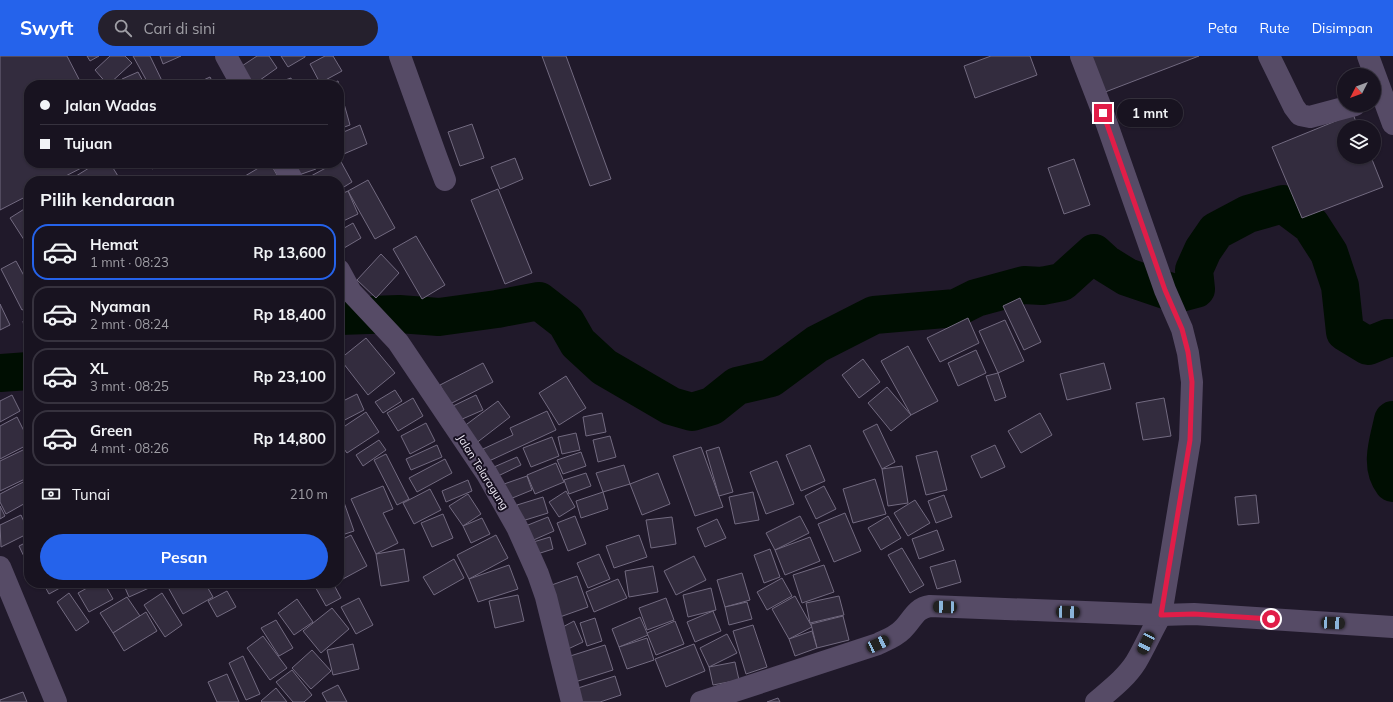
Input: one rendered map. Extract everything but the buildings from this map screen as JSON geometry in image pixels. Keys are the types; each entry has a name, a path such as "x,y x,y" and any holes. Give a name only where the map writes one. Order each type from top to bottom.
{"street":[{"path":"226,56 239,80"},
{"path":"400,56 446,180"},
{"path":"1081,56 1103,113 1165,290 1182,329 1188,352 1192,382 1190,440 1161,615 1136,663 1117,684 1096,702"},
{"path":"1269,56 1294,107 1300,115 1310,116 1337,109"},
{"path":"1368,56 1371,68"},
{"path":"1381,103 1393,124"},
{"name":"Jalan Telaragung","path":"344,279 351,292 398,342 488,474 517,527 538,574 546,597 572,702"},
{"path":"0,567 56,702"},
{"path":"701,702 878,644 901,632 918,611 924,607 1161,615 1194,614 1393,627"}],"waterway":[{"path":"344,316 399,314 439,317 497,309 539,301 566,322 578,343 604,367 671,406 692,412 712,406 737,386 771,378 817,344 874,315 956,308 976,298 1024,285 1042,286 1062,282 1094,253 1106,264 1127,277 1177,294 1196,289 1194,270 1203,250 1216,231 1248,214 1283,204 1311,225 1329,253 1340,286 1345,332 1368,346 1388,338 1393,338"},
{"path":"0,373 24,371"},
{"path":"1393,420 1386,452 1387,468 1393,483"}],"route":[{"path":"1103,113 1165,290 1182,329 1188,352 1192,382 1190,440 1161,615 1194,614 1271,619"}]}
